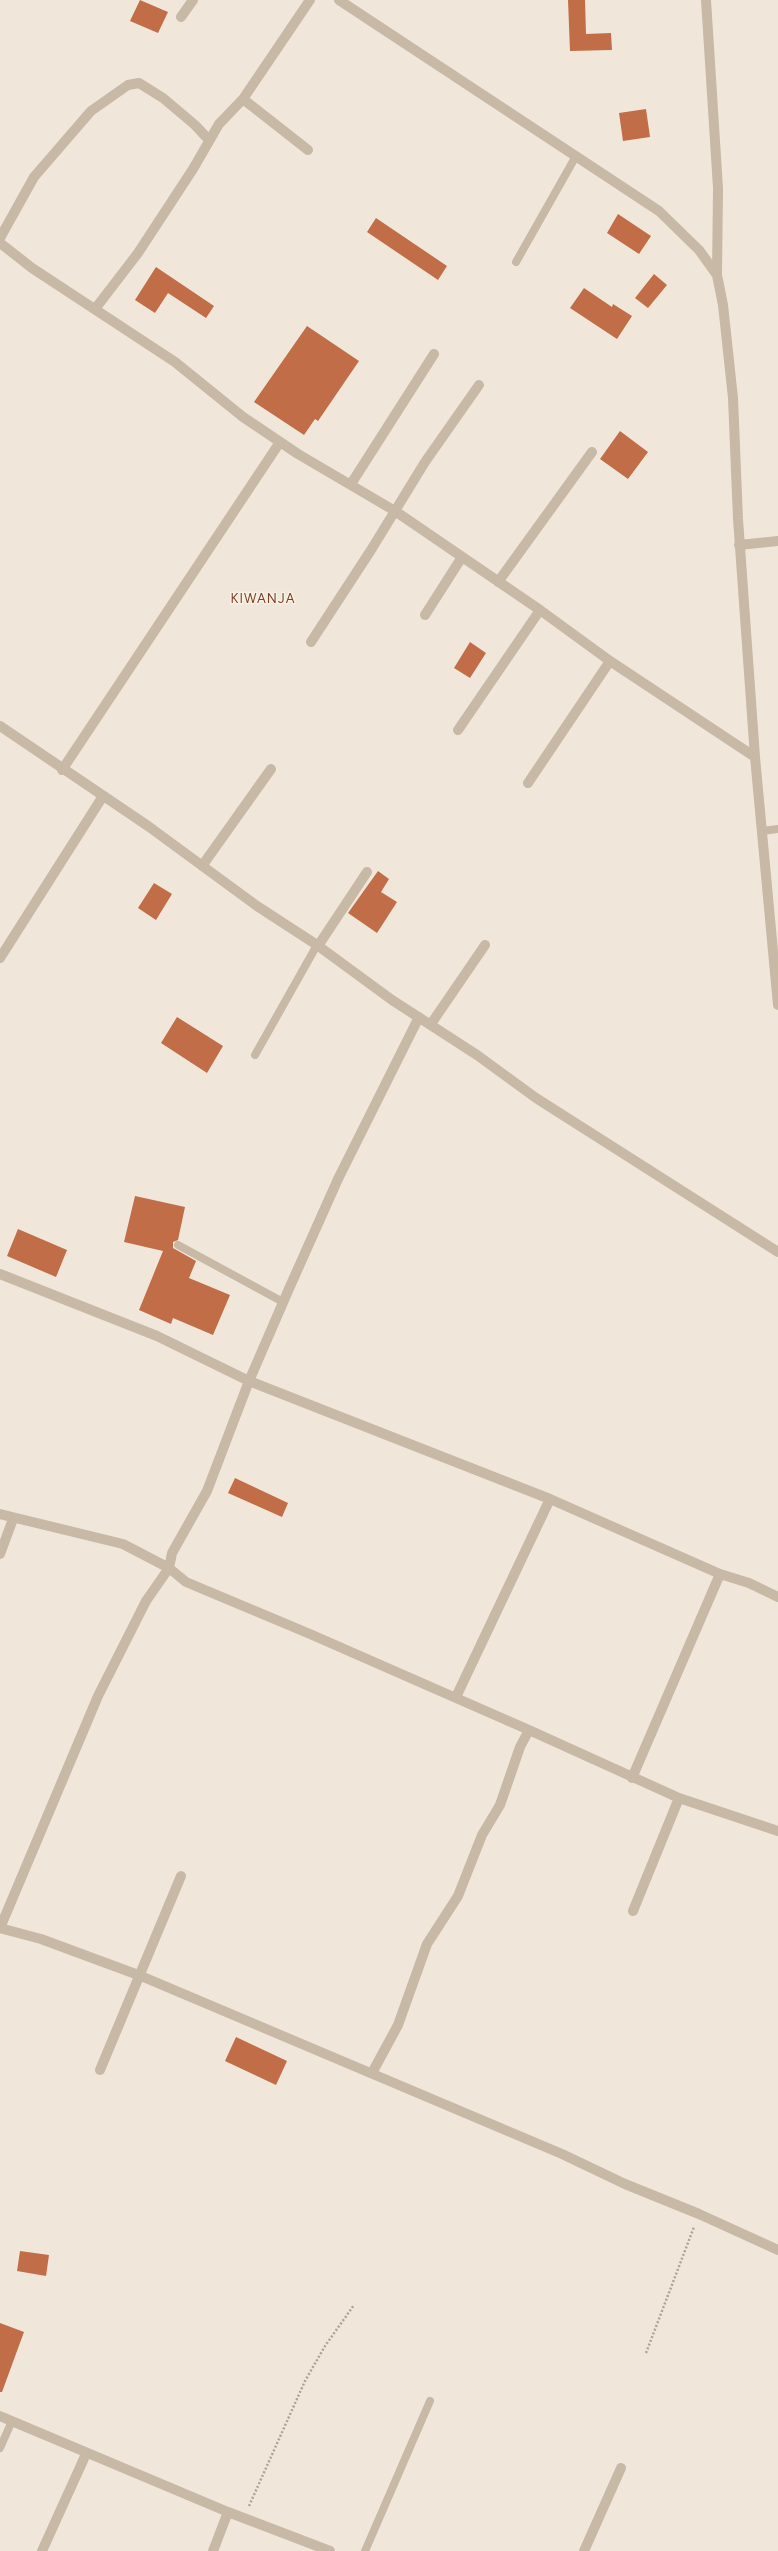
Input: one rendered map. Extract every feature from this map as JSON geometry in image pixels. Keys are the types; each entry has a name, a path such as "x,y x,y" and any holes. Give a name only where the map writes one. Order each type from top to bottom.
{"street":[{"path":"181,17 193,0"},
{"path":"95,308 138,253 209,140 227,114 243,99 310,0"},
{"path":"339,0 659,211 699,250 717,275"},
{"path":"706,0 718,188 717,275 723,305 733,398 739,545 755,757 778,1005"},
{"path":"0,238 34,177 91,111 128,85 139,83 163,98 195,125 209,140"},
{"path":"243,99 308,150"},
{"path":"0,243 32,268 175,362 243,417 280,442 395,511 540,610 610,661 755,757"},
{"path":"351,484 434,354"},
{"path":"311,642 395,511 479,385"},
{"path":"62,770 137,656 167,616 214,539 280,442"},
{"path":"498,582 592,452"},
{"path":"739,545 778,541"},
{"path":"425,614 462,557"},
{"path":"458,730 540,610"},
{"path":"528,784 610,661"},
{"path":"0,726 62,770 103,796 257,906 318,945 342,965 431,1024 536,1098 778,1252"},
{"path":"202,866 271,769"},
{"path":"0,958 103,796"},
{"path":"318,945 367,872"},
{"path":"431,1024 455,985 485,945"},
{"path":"419,1017 338,1179 283,1302 207,1491 172,1553 169,1568 146,1601 98,1696 0,1928 41,1939 141,1976 372,2073 699,2214 778,2250"},
{"path":"0,1274 157,1336 250,1381 550,1499 720,1574 749,1583 778,1597"},
{"path":"456,1697 550,1499"},
{"path":"0,1514 13,1519 123,1544 169,1568 186,1582 456,1697 632,1778 679,1798 778,1831"},
{"path":"0,1554 13,1519"},
{"path":"632,1778 720,1574"},
{"path":"372,2073 398,2025 427,1944 458,1896 482,1835 500,1805 520,1747 529,1730"},
{"path":"633,1911 679,1798"},
{"path":"100,2070 141,1976 181,1876"},
{"path":"0,2416 86,2454 228,2512 330,2551"},
{"path":"42,2551 86,2454"},
{"path":"584,2551 621,2468"},
{"path":"213,2551 228,2512"}],"lane":[{"path":"516,262 576,156"},
{"path":"762,831 778,829"},
{"path":"255,1055 318,945"},
{"path":"178,1245 283,1302"},
{"path":"366,2551 430,2402"},
{"path":"0,2448 12,2421"}],"path":[{"path":"646,2353 699,2214"},
{"path":"244,2518 305,2381 325,2346 354,2305"}],"building":[{"path":"140,0 168,12 158,33 130,21"},
{"path":"568,0 585,0 586,34 611,33 612,50 570,51"},
{"path":"646,109 650,137 623,141 619,113"},
{"path":"618,214 651,236 639,254 607,233"},
{"path":"376,218 447,266 438,280 367,232"},
{"path":"156,267 214,306 206,318 168,293 155,313 135,300"},
{"path":"654,274 667,285 648,308 635,298"},
{"path":"584,288 612,307 613,304 632,316 617,339 570,308"},
{"path":"307,326 359,361 318,421 315,419 304,435 254,402"},
{"path":"620,431 648,452 628,479 600,459"},
{"path":"470,642 486,653 470,678 454,668"},
{"path":"378,871 389,879 381,892 397,902 377,933 348,913"},
{"path":"154,883 172,894 156,920 138,908"},
{"path":"177,1017 223,1046 207,1073 161,1043"},
{"path":"135,1196 185,1207 178,1240 173,1242 173,1248 196,1261 189,1278 230,1295 213,1335 173,1318 171,1324 139,1310 163,1251 124,1242"},
{"path":"18,1229 67,1250 56,1277 7,1256"},
{"path":"235,1478 288,1503 282,1517 228,1493"},
{"path":"236,2037 287,2061 276,2085 225,2061"},
{"path":"20,2251 49,2255 46,2276 17,2271"},
{"path":"0,2323 24,2332 2,2392 0,2392"}],"district":[{"name":"KIWANJA","path":"263,599"}]}
